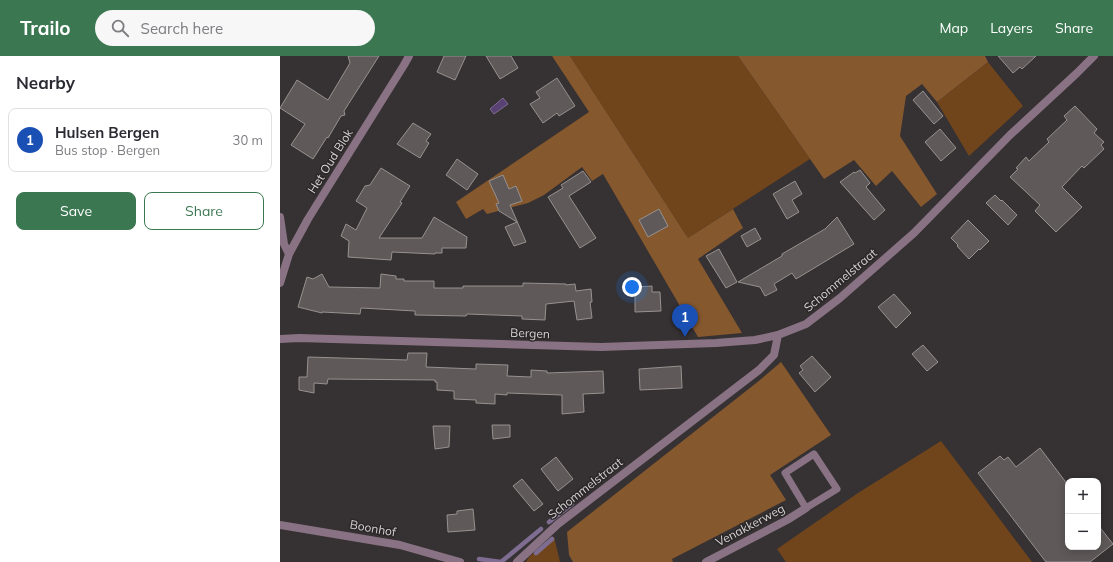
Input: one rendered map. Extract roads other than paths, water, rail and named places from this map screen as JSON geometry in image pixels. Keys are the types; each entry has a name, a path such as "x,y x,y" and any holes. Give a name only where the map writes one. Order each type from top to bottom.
{"street":[{"name":"Het Oud Blok","path":"280,283 289,254 308,219 409,56"},
{"name":"Schommelstraat","path":"517,562 558,524 759,370 774,355 778,336 806,324 840,298 914,233 1010,135 1094,56"},
{"path":"280,217 284,244 289,254"},
{"name":"Bergen","path":"280,339 299,338 602,347 716,343 755,340 778,336"},
{"name":"Venakkerweg","path":"706,562 787,520 806,508"},
{"name":"Boonhof","path":"280,525 400,545 460,562"}],"lane":[{"path":"814,454 837,489 806,508 785,473 814,454"}],"waterway":[{"path":"549,522 572,504"},
{"path":"501,562 541,529"},
{"path":"536,553 552,539"},
{"path":"479,559 501,562"}],"place":[{"name":"Hulsen Bergen","path":"685,337"}]}
